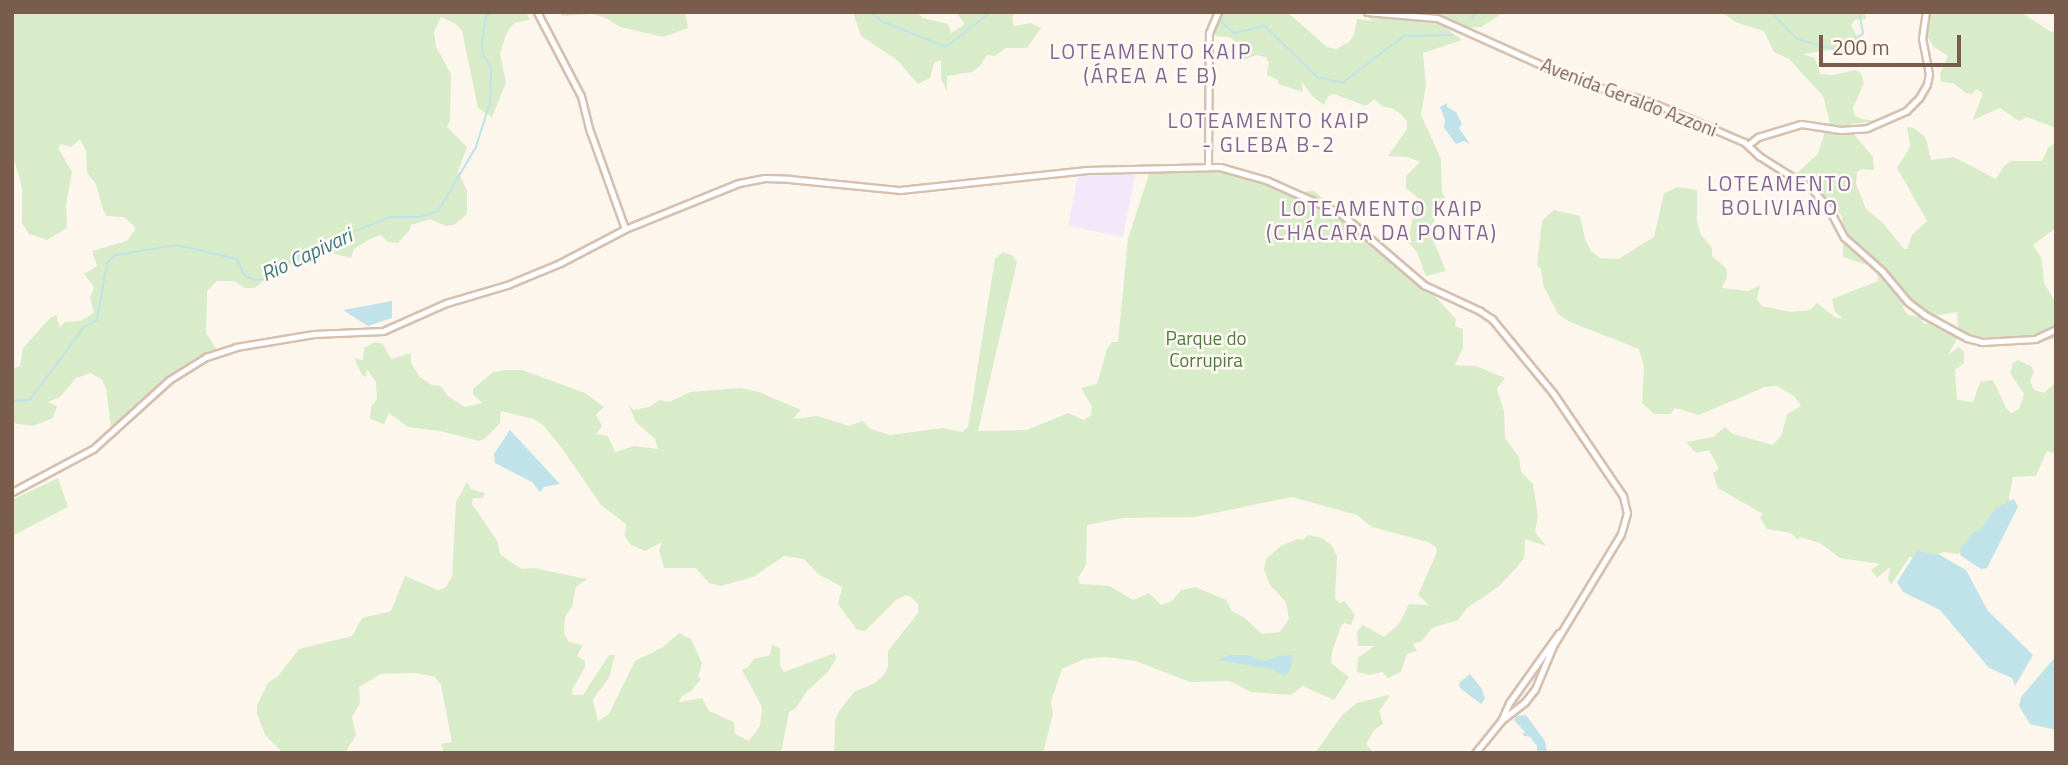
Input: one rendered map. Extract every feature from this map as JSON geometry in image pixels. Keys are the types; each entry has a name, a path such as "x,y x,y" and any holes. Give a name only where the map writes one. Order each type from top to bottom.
{"street":[{"path":"537,12 582,96 625,229"},
{"path":"1208,166 1209,33 1218,12"},
{"name":"Avenida Geraldo Azzoni","path":"1367,12 1437,19 1577,81 1650,102 1748,145 1759,156 1813,190 1829,209 1844,237 1925,315 1982,342 2035,339 2056,329"},
{"path":"1748,145 1758,137 1793,126 1867,128 1906,111 1919,98 1929,75 1922,39 1926,12"},
{"path":"12,492 93,449 169,380 206,357 236,347 314,334 383,331 446,303 508,285 560,263 625,229 711,193 765,178 900,190 1087,170 1208,166 1266,180 1340,214 1423,285 1485,314 1553,393 1620,492 1628,513 1625,527 1562,631 1529,697 1501,721"},
{"path":"1475,753 1501,721 1553,637 1562,631"},
{"path":"1536,666 1544,671"},
{"path":"1522,685 1529,697"}],"shaded area":[{"path":"1136,170 1123,237 1068,226 1078,174"}],"green space":[{"path":"12,12 526,12 530,20 514,23 507,32 500,53 506,83 492,117 478,108 462,31 456,24 441,17 434,32 436,47 451,74 450,120 447,127 467,147 458,171 467,191 467,214 454,225 446,226 430,219 411,225 410,230 398,243 388,242 381,235 370,239 354,249 351,258 324,251 275,271 255,288 245,288 234,281 217,281 207,291 206,333 218,351 185,369 111,428 106,388 101,379 91,373 76,378 60,397 48,402 57,406 53,418 33,426 12,423 12,369 20,366 23,348 50,318 56,315 60,327 65,322 80,321 94,313 90,298 94,287 84,274 97,266 92,251 127,241 136,228 124,217 107,216 103,210 96,184 87,173 86,151 80,139 71,147 61,144 58,148 72,172 66,205 67,228 47,240 29,234 22,223 22,188 12,152"},
{"path":"558,12 685,12 688,28 663,37 620,27 606,18 592,14 562,16"},
{"path":"853,12 916,12 923,18 948,24 951,33 965,24 956,12 1015,12 1012,19 1014,26 1030,23 1041,28 1027,48 1006,48 995,56 987,55 972,72 947,76 947,91 941,79 941,60 934,63 930,78 918,84 897,60 861,36"},
{"path":"1220,12 1287,12 1327,47 1336,49 1349,42 1354,35 1357,19 1372,21 1364,12 1504,12 1481,27 1463,28 1445,24 1446,28 1462,40 1423,53 1426,85 1421,115 1441,159 1442,193 1446,199 1429,230 1446,271 1426,276 1417,252 1408,242 1417,197 1406,188 1406,176 1420,162 1408,157 1388,156 1407,129 1407,121 1402,115 1392,108 1383,107 1374,99 1368,105 1363,105 1334,94 1328,96 1324,105 1312,96 1302,82 1303,92 1278,84 1278,80 1267,75 1269,63 1266,57 1256,55 1239,62 1237,43 1229,37 1215,36 1214,25"},
{"path":"1709,12 1865,13 1866,19 1855,20 1851,25 1858,38 1856,46 1803,54 1815,58 1820,74 1833,75 1855,70 1861,73 1864,83 1853,108 1855,116 1877,121 1851,124 1853,133 1873,157 1874,170 1862,169 1857,172 1856,184 1866,209 1883,223 1904,249 1907,249 1912,235 1927,221 1897,168 1910,147 1907,127 1914,128 1926,138 1931,160 1954,157 1996,179 2004,166 2011,161 2042,161 2048,148 2056,142 2056,228 2033,245 2042,259 2044,283 2056,303 2056,338 2047,341 2023,337 1973,337 1958,328 1957,312 1934,316 1909,301 1905,301 1903,308 1908,315 1920,317 1924,324 1938,323 1958,337 1948,355 1959,347 1964,352 1964,363 1955,370 1957,400 1973,402 1980,382 1993,380 2006,408 2011,413 2019,409 2024,394 2010,373 2013,363 2018,360 2031,366 2034,372 2030,381 2034,390 2044,393 2056,382 2056,454 2047,451 2036,476 2013,477 2009,497 2013,513 1958,554 1943,552 1921,564 1910,556 1891,585 1888,580 1890,567 1877,578 1871,570 1880,564 1840,558 1820,543 1800,537 1798,540 1791,533 1767,529 1760,518 1763,514 1718,488 1713,473 1719,469 1709,450 1696,453 1686,442 1713,437 1725,427 1733,434 1773,445 1782,434 1787,414 1801,406 1795,397 1777,386 1765,387 1699,415 1675,408 1670,414 1654,414 1642,403 1644,367 1639,349 1570,322 1558,314 1543,285 1541,269 1537,265 1542,221 1554,210 1580,216 1585,239 1591,251 1600,258 1618,259 1654,237 1664,193 1678,187 1697,190 1697,221 1701,235 1712,248 1712,256 1726,268 1727,277 1722,288 1748,291 1760,285 1757,300 1762,306 1791,312 1810,310 1817,303 1836,318 1842,318 1835,312 1832,299 1878,281 1877,274 1867,265 1843,257 1842,216 1796,174 1818,154 1824,135 1823,123 1830,123 1823,96 1789,59 1774,52 1764,31 1735,22 1726,15"},
{"path":"1928,12 2021,12 2051,32 2056,31 2056,128 2027,117 2019,121 2000,108 1973,120 1983,93 1976,89 1972,94 1966,93 1953,83 1941,82 1940,73 1948,56 1934,47 1926,35"},
{"name":"Parque do Corrupira","path":"1151,168 1213,169 1246,175 1289,193 1314,191 1431,292 1456,319 1455,326 1463,329 1463,348 1455,365 1476,366 1505,378 1497,389 1504,411 1505,438 1519,457 1521,472 1533,484 1538,516 1535,532 1546,546 1525,539 1524,558 1517,567 1498,587 1467,608 1458,620 1432,628 1422,641 1413,644 1417,651 1407,654 1401,672 1388,678 1382,672 1370,675 1357,672 1358,658 1374,646 1358,646 1357,631 1363,625 1384,637 1399,624 1409,604 1429,605 1418,595 1437,552 1436,547 1428,542 1372,527 1357,515 1292,497 1195,517 1123,518 1087,525 1086,565 1078,578 1080,584 1110,586 1133,600 1149,593 1161,605 1172,601 1181,590 1195,587 1226,600 1232,611 1245,618 1262,634 1280,632 1289,619 1286,602 1270,585 1264,570 1266,559 1281,546 1297,539 1303,540 1308,535 1322,538 1332,546 1337,556 1335,599 1340,603 1345,601 1355,615 1351,625 1344,623 1341,626 1332,652 1331,663 1349,677 1334,700 1303,686 1291,695 1251,692 1230,681 1190,682 1136,661 1105,657 1084,659 1062,669 1051,702 1053,714 1043,753 834,753 835,720 839,711 854,692 875,683 884,675 888,667 888,651 918,613 918,604 912,598 906,595 896,600 865,631 857,630 838,604 842,587 818,574 804,559 784,556 753,577 721,586 709,583 696,568 664,568 659,550 662,542 645,551 631,545 625,536 626,524 601,505 561,447 543,425 533,419 501,411 500,423 486,438 479,441 440,431 408,427 389,413 384,424 370,419 371,406 377,399 376,382 367,369 366,377 362,375 354,358 363,360 364,348 375,342 383,344 391,359 411,353 411,363 420,377 432,385 441,386 448,396 465,407 482,403 473,394 473,389 493,372 506,370 522,370 585,393 604,407 596,415 602,426 596,434 608,436 615,452 634,446 658,449 655,439 636,422 628,403 633,410 649,407 659,400 669,402 690,392 741,388 759,392 801,410 793,419 817,416 849,426 862,421 871,429 890,435 943,428 962,432 968,427 995,259 1003,252 1012,255 1017,262 978,431 1027,430 1068,413 1084,420 1091,415 1092,407 1081,388 1097,384 1107,349 1112,342 1118,342 1128,239"},
{"path":"58,478 68,507 12,536 12,500"},
{"path":"467,482 471,489 485,493 483,498 473,498 472,504 498,542 500,554 522,569 534,568 587,579 576,587 572,607 565,617 564,634 569,642 583,645 577,656 585,661 585,667 572,690 573,695 583,695 609,655 615,655 609,678 593,699 598,721 609,714 635,661 663,647 679,633 691,639 702,663 698,677 701,679 679,702 702,698 709,711 734,722 735,734 749,741 760,726 762,707 742,670 754,659 770,655 772,645 780,648 780,665 784,672 835,653 836,659 828,672 808,690 795,709 789,712 781,753 444,753 441,744 452,742 441,685 435,677 416,673 381,674 359,687 360,703 352,717 356,735 345,753 283,753 265,735 257,714 257,705 268,683 278,676 299,649 352,636 362,618 391,611 405,576 438,590 445,588 452,577 456,502"},
{"path":"1390,696 1379,711 1383,724 1374,730 1366,744 1374,753 1315,753 1343,714 1357,703"}],"water":[{"path":"1447,103 1447,107 1456,112 1462,124 1459,128 1470,144 1464,141 1456,144 1444,128 1445,120 1440,107"},
{"path":"392,301 392,318 368,326 343,310"},
{"path":"510,430 560,484 544,487 540,492 532,482 495,463 494,454"},
{"path":"2014,499 2018,507 1987,568 1981,569 1960,555 1961,548 1973,533 1981,529 1996,508"},
{"path":"1917,551 1940,555 1966,570 1988,611 2033,655 2015,686 2012,678 1989,668 1940,610 1903,592 1897,582"},
{"path":"1230,655 1247,655 1264,661 1293,655 1290,671 1284,676 1272,669 1217,660"},
{"path":"2056,656 2056,730 2030,724 2019,706 2021,697"},
{"path":"1470,674 1482,689 1485,699 1481,704 1460,688 1459,683"},
{"path":"1526,715 1545,741 1547,753 1537,753 1537,746 1530,737 1522,735 1525,732 1514,720 1517,716"}],"waterway":[{"name":"Rio Capivari","path":"12,401 30,400 83,328 97,320 107,263 116,255 176,245 237,259 245,276 256,280 265,279 311,248 391,217 420,217 438,211 476,147 490,102 491,68 482,53 482,42 486,16 492,12"},
{"name":"Rio Capivari","path":"871,12 881,21 946,47 991,12"},
{"name":"Rio Capivari","path":"1472,17 1480,12"},
{"name":"Rio Capivari","path":"1771,12 1797,39 1841,51 1863,33 1859,12"},
{"name":"Rio Capivari","path":"1217,18 1234,33 1265,26 1317,77 1342,83 1404,36 1452,35"}],"district":[{"name":"LOTEAMENTO KAIP (ÁREA A E B)","path":"1151,63"},
{"name":"LOTEAMENTO KAIP - GLEBA B-2","path":"1269,132"},
{"name":"LOTEAMENTO BOLIVIANO","path":"1780,195"},
{"name":"LOTEAMENTO KAIP (CHÁCARA DA PONTA)","path":"1382,220"}]}
